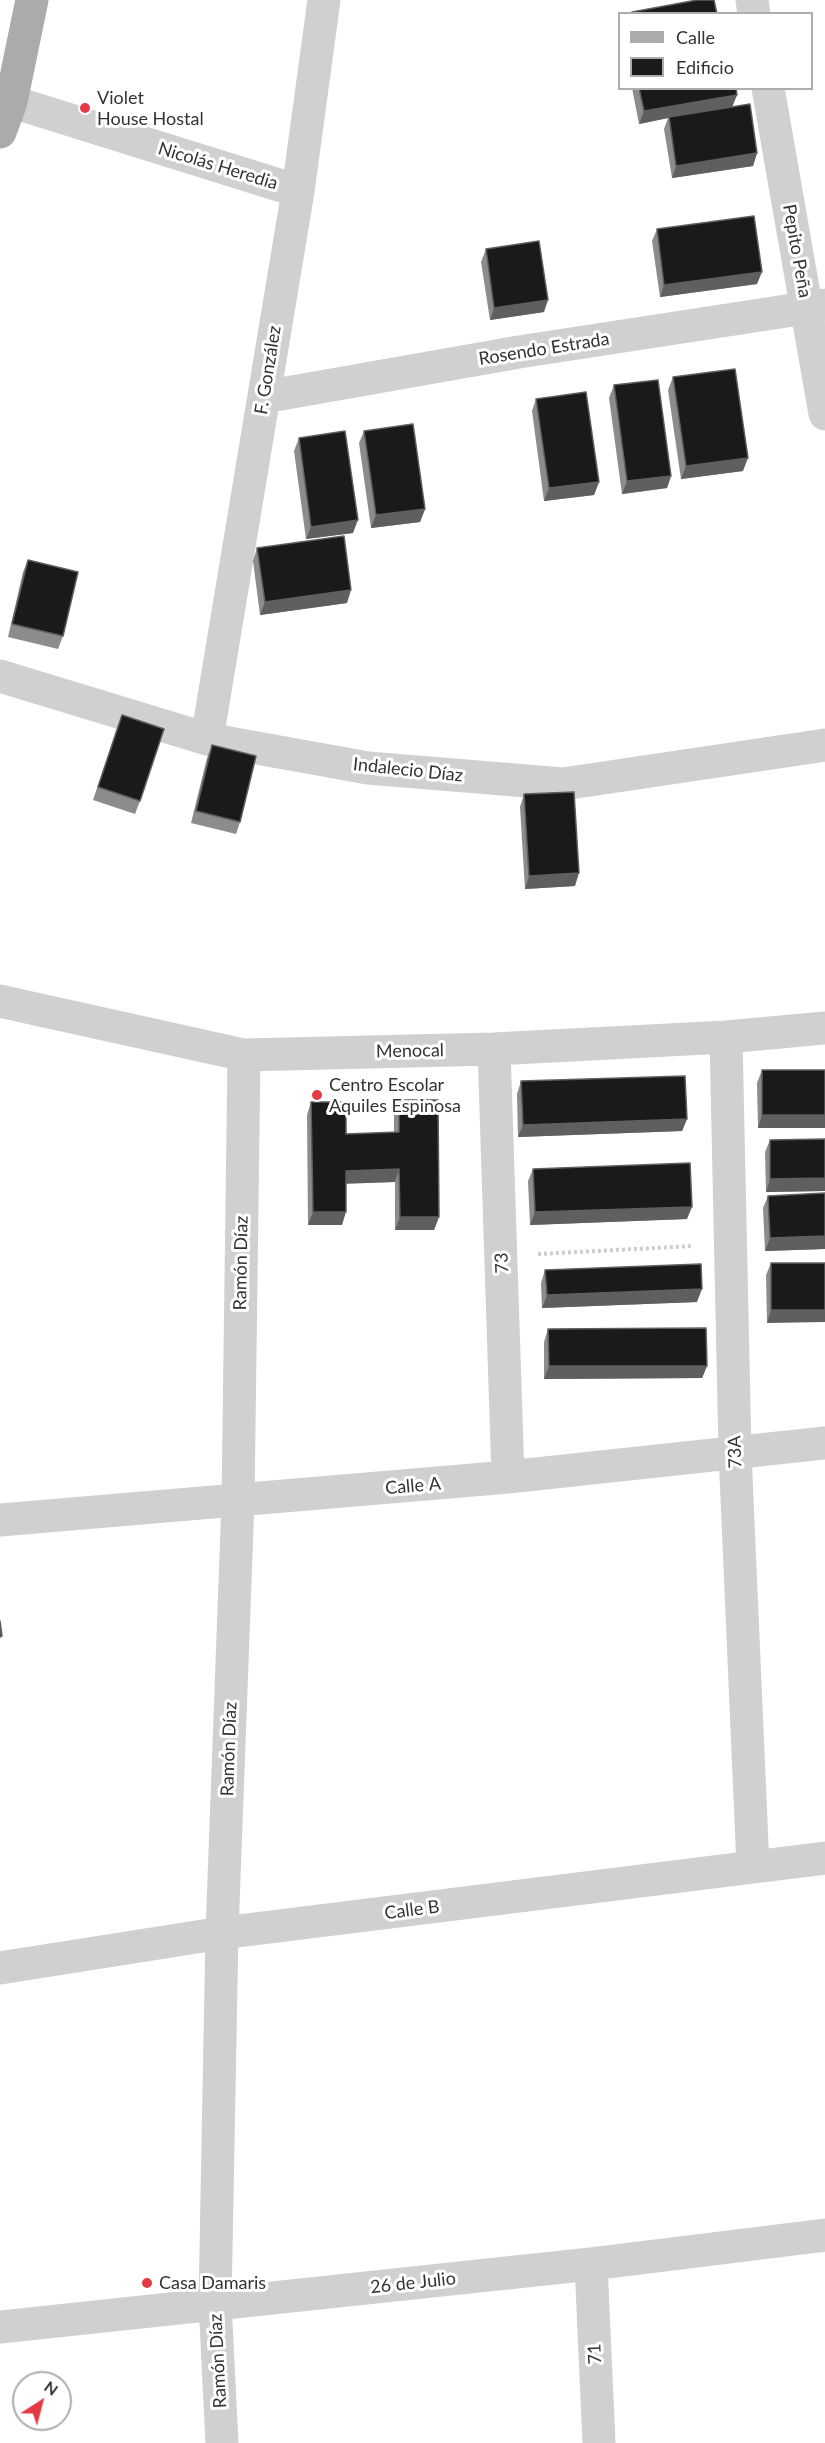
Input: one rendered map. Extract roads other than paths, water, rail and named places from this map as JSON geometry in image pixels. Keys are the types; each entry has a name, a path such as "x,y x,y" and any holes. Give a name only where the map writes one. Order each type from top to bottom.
{"main road":[{"path":"4,110 32,0"}],"street":[{"name":"F. González","path":"207,739 298,191 324,0"},
{"name":"Pepito Peña","path":"768,90 816,307 825,414"},
{"name":"Nicolás Heredia","path":"4,110 298,191"},
{"name":"Rosendo Estrada","path":"264,397 519,352 816,307"},
{"name":"Indalecio Díaz","path":"0,676 207,739 368,768 563,784 825,745"},
{"name":"Menocal","path":"0,1001 244,1055 494,1049 726,1037 825,1028"},
{"name":"73A","path":"726,1037 735,1452 753,1867"},
{"name":"73","path":"494,1049 508,1477"},
{"name":"Ramón Díaz","path":"222,2443 215,2303 222,1933 238,1501 244,1055"},
{"name":"Calle A","path":"0,1520 508,1477 825,1443"},
{"name":"Calle B","path":"0,1968 222,1933 825,1858"},
{"name":"26 de Julio","path":"0,2327 591,2264 825,2235"},
{"name":"71","path":"591,2264 599,2443"}],"place":[{"name":"Violet House Hostal","path":"85,108"},
{"name":"Centro Escolar Aquiles Espinosa","path":"317,1095"},
{"name":"Casa Damaris","path":"147,2283"}]}
